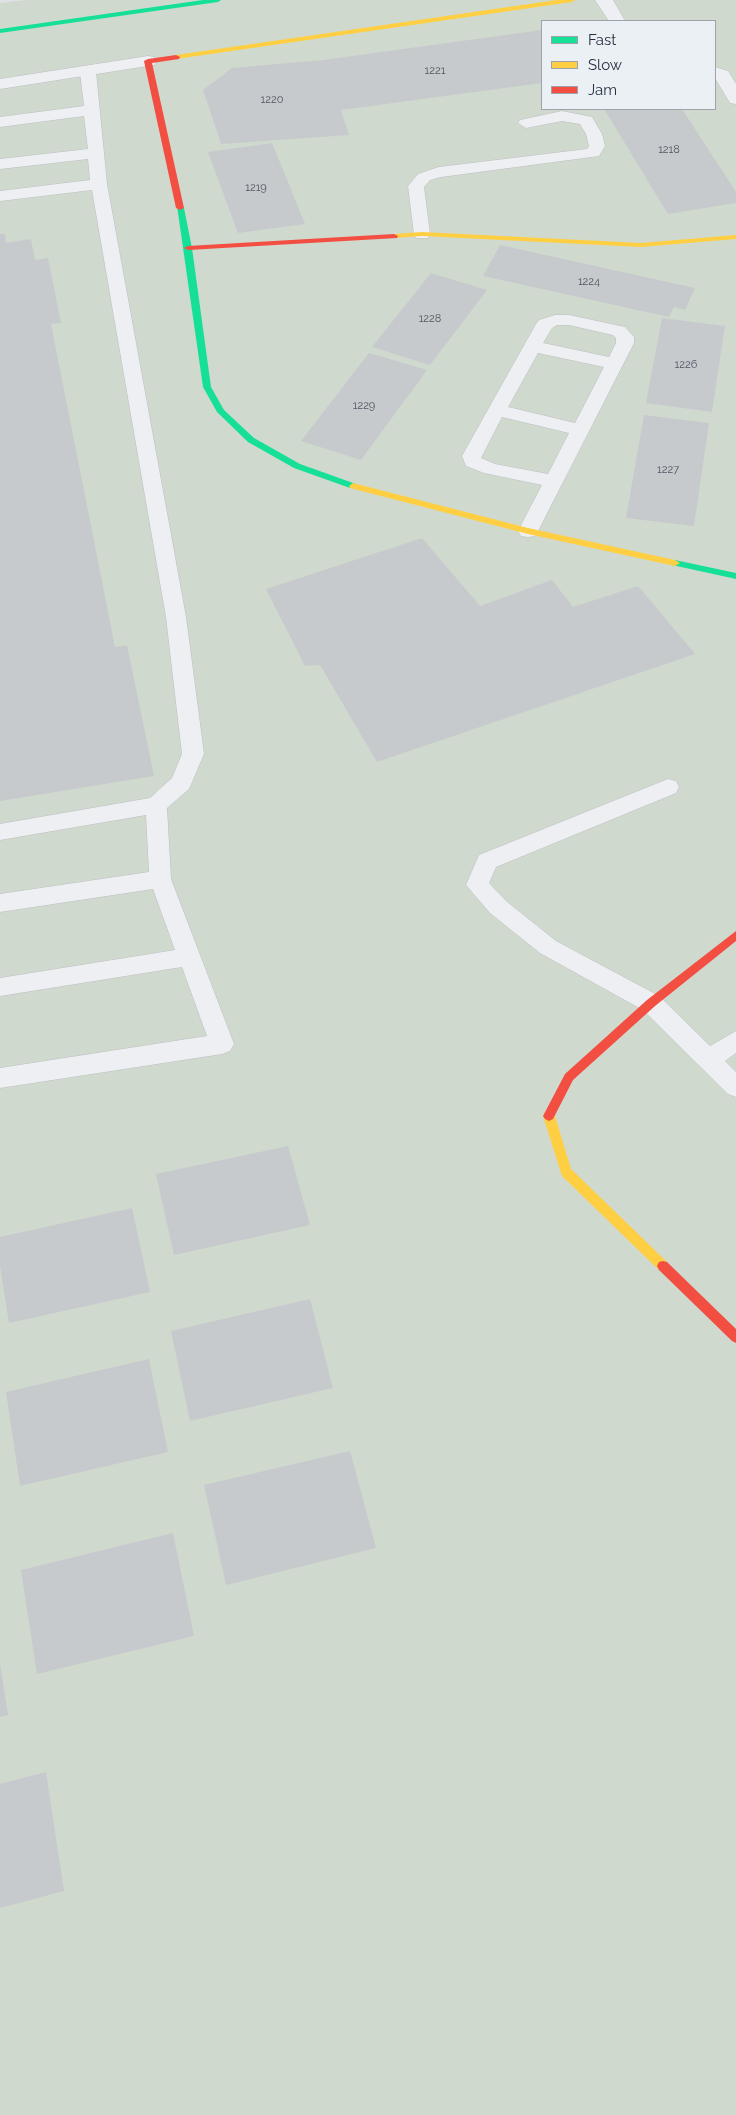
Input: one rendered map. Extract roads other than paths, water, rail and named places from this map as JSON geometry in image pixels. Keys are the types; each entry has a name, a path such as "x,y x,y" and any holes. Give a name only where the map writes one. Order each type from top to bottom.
{"main road":[{"path":"0,31 216,0"},
{"path":"572,0 148,61 188,248 207,387 221,412 251,440 297,466 345,484 528,531 736,576"},
{"path":"188,248 422,234 641,245 736,237"},
{"path":"736,935 651,1003 569,1077 548,1118 566,1172 736,1337"}],"street":[{"path":"604,0 616,20"},
{"path":"0,84 88,72 148,61"},
{"path":"716,72 722,75 736,99"}],"lane":[{"path":"0,832 156,805 181,783 193,754 176,617 99,184 88,72"},
{"path":"0,122 92,110"},
{"path":"422,234 416,186 424,177 439,172 593,153 597,146 594,134 586,120 562,116 526,123"},
{"path":"0,164 96,152"},
{"path":"0,196 99,184"},
{"path":"528,531 552,481 625,343 625,337 619,331 578,322 555,320 545,324 471,456 473,462 491,469 552,481"},
{"path":"533,346 614,364"},
{"path":"496,410 579,430"},
{"path":"668,787 487,861 477,885 498,907 548,947 651,1003 736,1087"},
{"path":"0,1078 222,1044 160,879 156,805"},
{"path":"0,903 160,879"},
{"path":"0,988 188,957"},
{"path":"708,1059 736,1041"}]}
